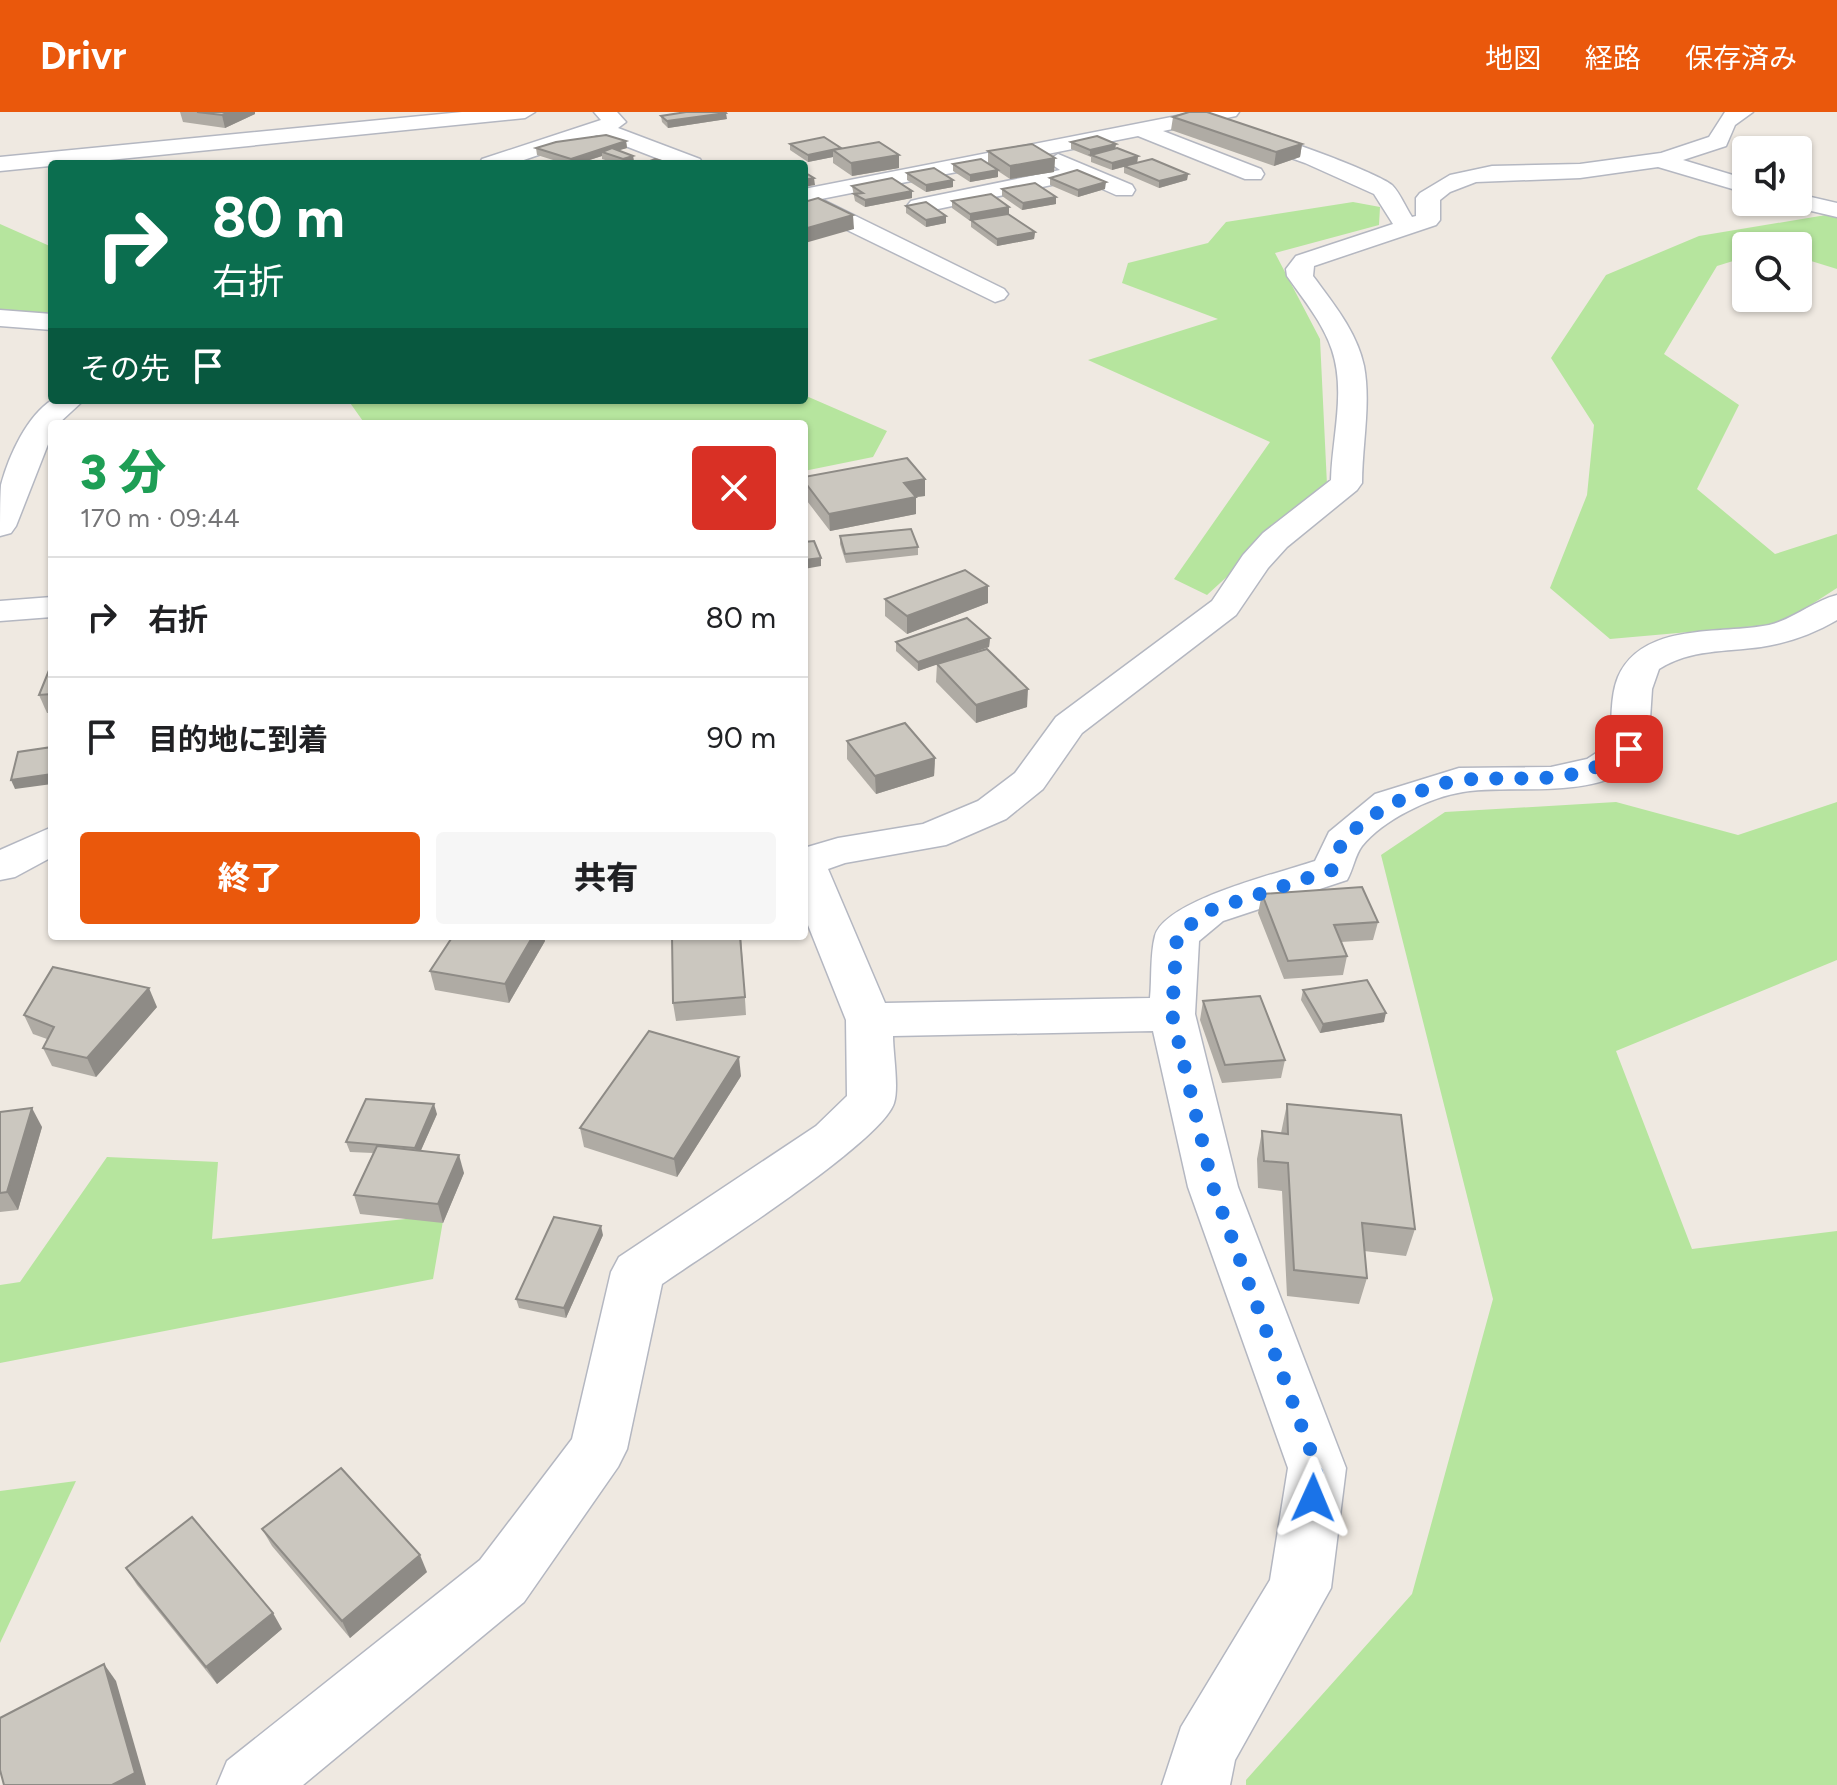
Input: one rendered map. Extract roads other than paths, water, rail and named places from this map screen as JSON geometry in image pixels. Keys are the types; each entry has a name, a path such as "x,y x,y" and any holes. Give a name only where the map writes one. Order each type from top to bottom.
{"street":[{"path":"0,164 400,118 525,112"},
{"path":"808,197 1229,112"},
{"path":"808,862 838,851 932,836 992,810 1029,781 1069,725 1224,608 1255,562 1275,540 1346,483 1345,451 1352,407 1348,354 1335,327 1300,276 1299,269 1305,261 1428,220 1428,198 1438,188 1485,173 1598,169 1696,151 1718,141 1723,124 1733,114 1743,112"},
{"path":"1203,119 1313,158 1383,189 1407,228"},
{"path":"500,160 601,120 684,160"},
{"path":"1143,131 1253,174"},
{"path":"1034,151 1124,190"},
{"path":"1654,159 1732,182"},
{"path":"919,206 1082,172"},
{"path":"808,200 995,294"},
{"path":"1812,204 1837,210"},
{"path":"0,318 48,322"},
{"path":"0,526 35,438 48,416 64,404"},
{"path":"1196,1785 1204,1750 1300,1588 1317,1468 1213,1187 1172,1014 1177,935 1208,911 1332,870 1343,841 1389,803 1459,780 1551,779 1600,768 1629,749 1637,675 1655,656 1686,644 1776,634 1822,615 1837,605"},
{"path":"0,611 48,607"},
{"path":"0,867 48,842"},
{"path":"251,1785 502,1581 598,1449 638,1272 833,1139 871,1102 869,1020 808,873"},
{"path":"869,1020 1172,1014"}]}
